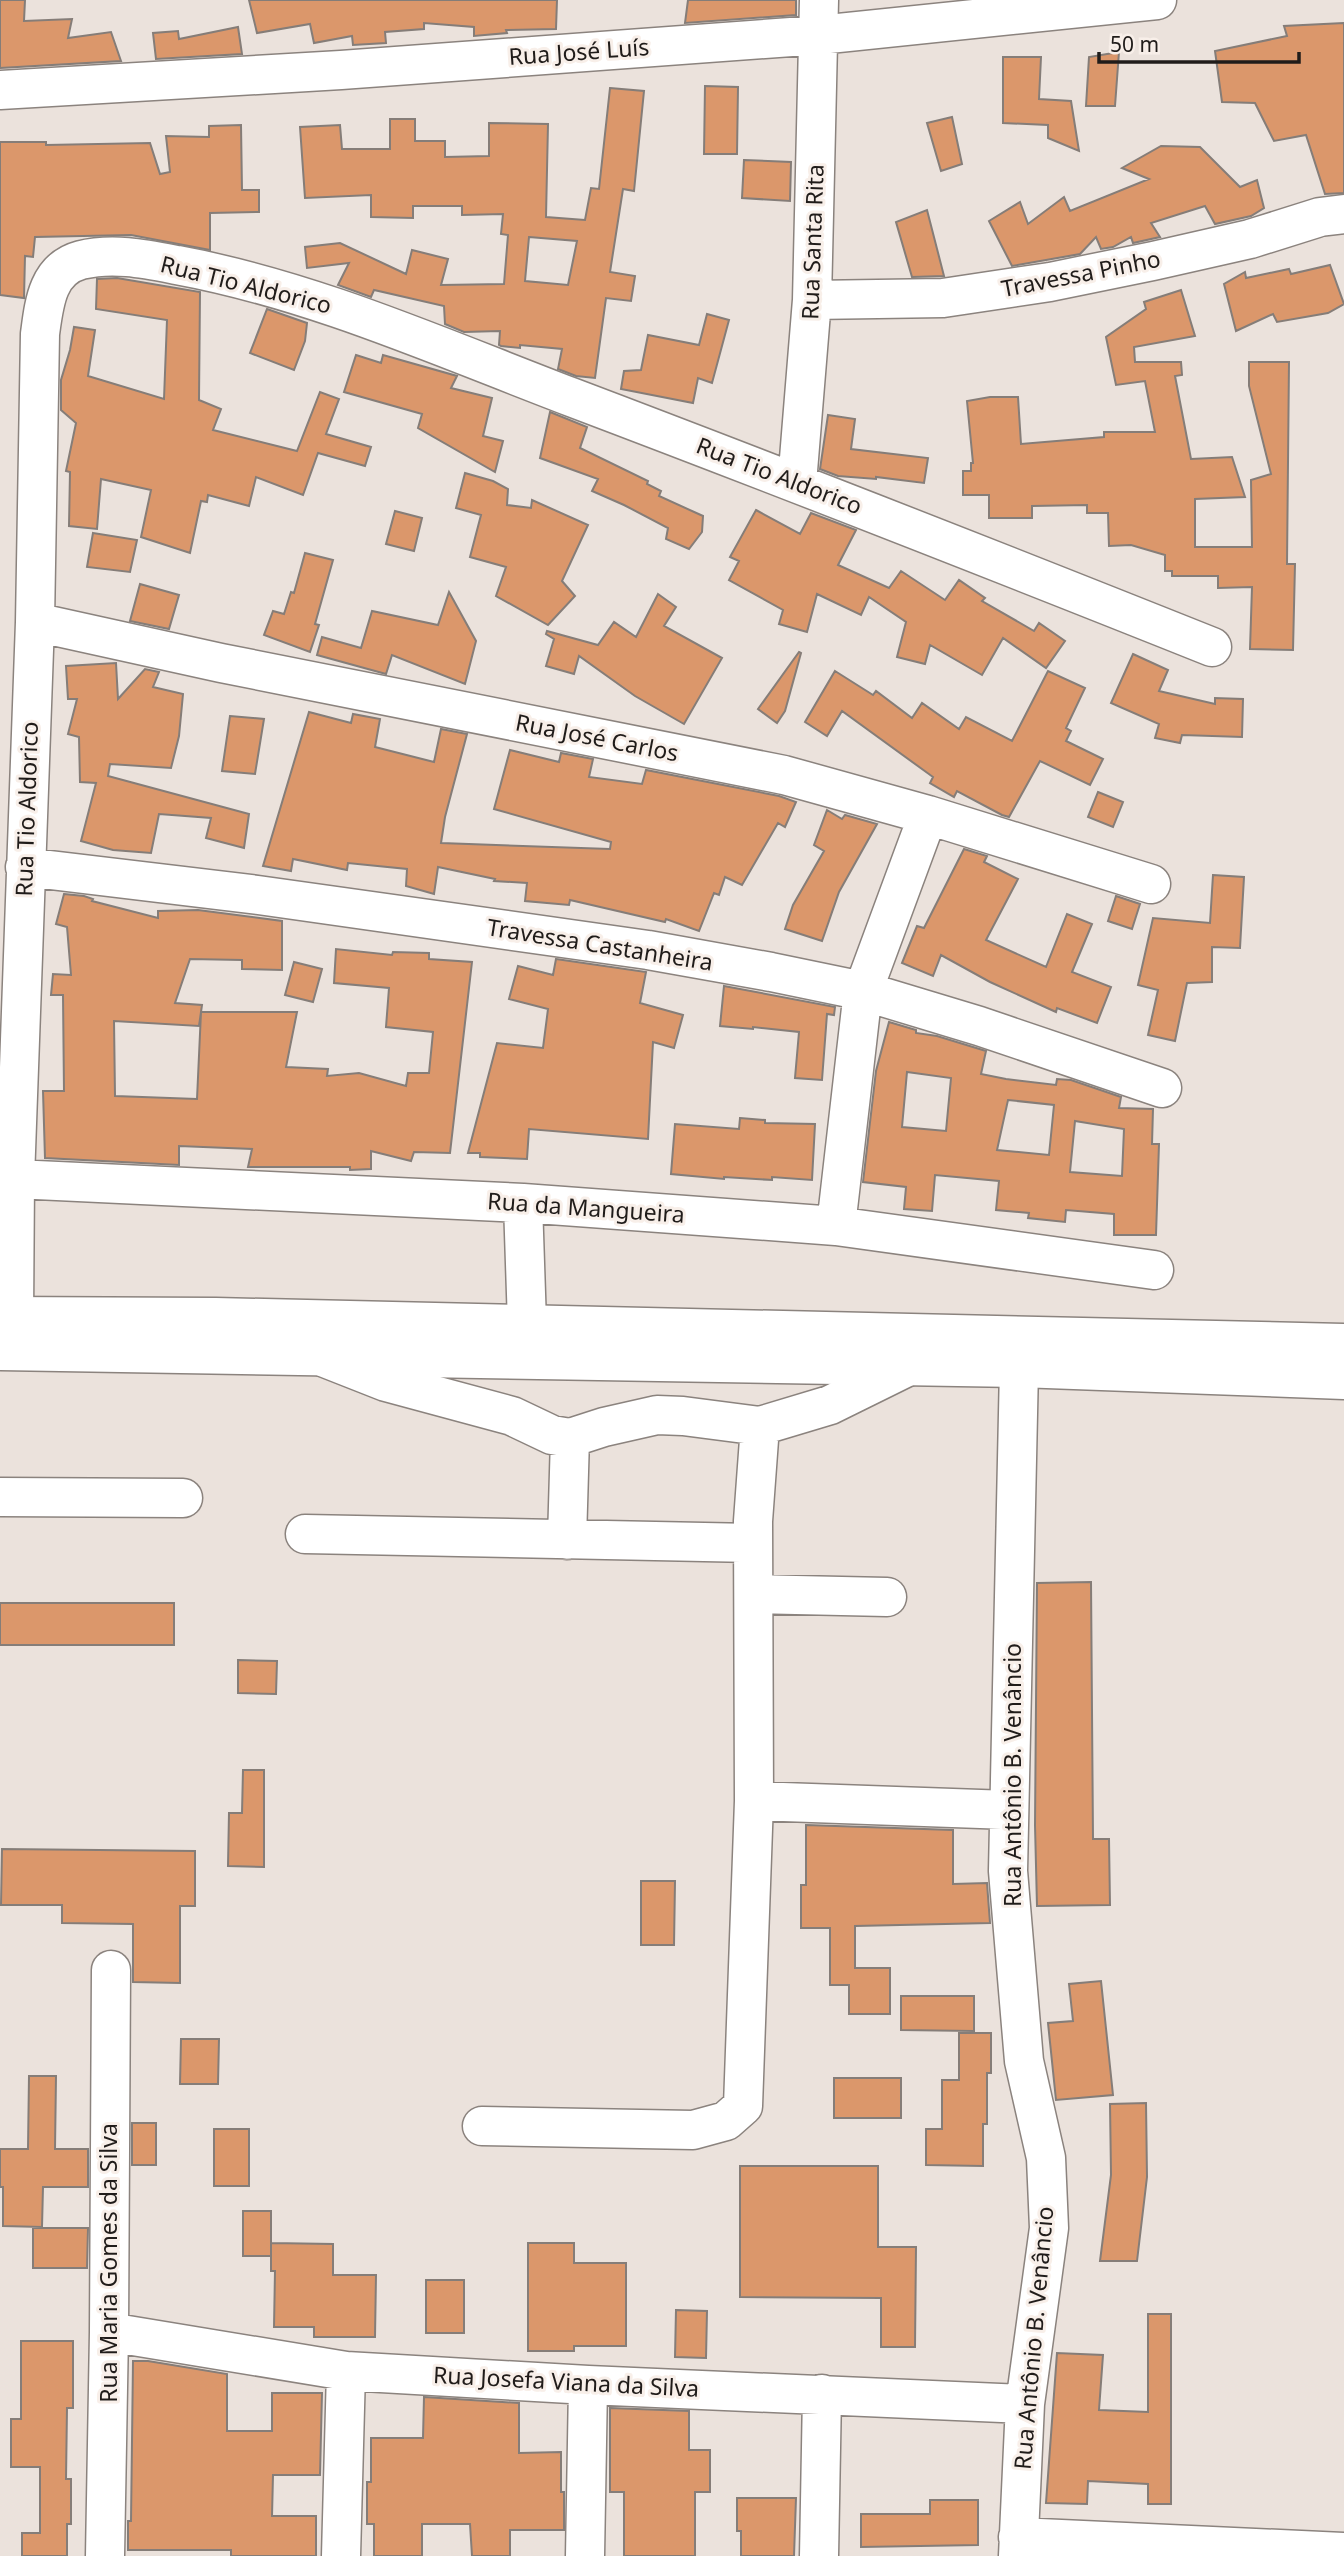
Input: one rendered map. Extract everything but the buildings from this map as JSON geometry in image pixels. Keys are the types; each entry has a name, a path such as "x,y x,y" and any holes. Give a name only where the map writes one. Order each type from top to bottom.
{"main road":[{"name":"Rua José Luís","path":"0,90 341,70 818,17 1157,0"},
{"name":"Rua Santa Rita","path":"797,482 812,300 818,17"},
{"name":"Travessa Pinho","path":"812,300 943,298 1050,282 1177,256 1250,239 1320,217 1344,214"},
{"name":"Rua Tio Aldorico","path":"7,1316 15,1178 35,622 40,334 44,301 54,278 65,267 80,261 134,257 213,272 334,307 797,482 1212,647"},
{"name":"Rua José Carlos","path":"35,622 221,663 784,775 928,815 1152,884"},
{"path":"836,1226 863,991 928,815"},
{"name":"Travessa Castanheira","path":"25,867 258,895 648,950 863,991 979,1026 1161,1088"},
{"name":"Rua da Mangueira","path":"15,1178 523,1203 836,1226 1154,1270"},
{"path":"523,1203 527,1324"},
{"path":"7,1316 216,1317 1344,1343"},
{"path":"0,1351 1019,1368 1344,1380"},
{"path":"322,1357 386,1382 513,1416 552,1435 570,1438 657,1415 760,1426 830,1405 909,1366"},
{"name":"Rua Antônio B. Venâncio","path":"1018,2546 1025,2404 1049,2228 1046,2158 1024,2062 1008,1871 1019,1368"},
{"path":"482,2126 692,2130 726,2121 743,2106 754,1801 753,1543 760,1426"},
{"path":"566,1540 570,1438"},
{"path":"0,1497 183,1498"},
{"path":"305,1534 753,1543"},
{"path":"754,1594 887,1597"},
{"path":"754,1801 1009,1810"},
{"name":"Rua Maria Gomes da Silva","path":"105,2556 111,1970"},
{"name":"Rua Josefa Viana da Silva","path":"109,2332 346,2371 588,2385 1025,2404"},
{"path":"341,2556 346,2371"},
{"path":"585,2556 588,2385"},
{"path":"819,2556 822,2394"},
{"path":"1018,2546 1344,2552"}]}
